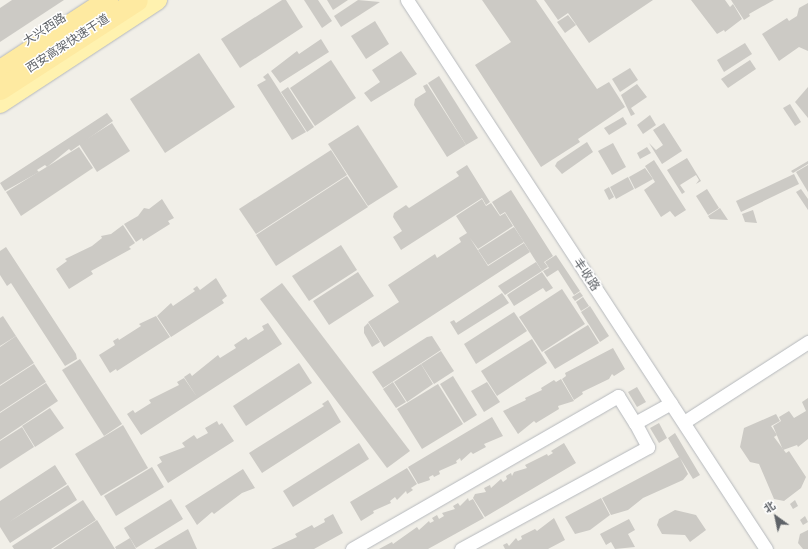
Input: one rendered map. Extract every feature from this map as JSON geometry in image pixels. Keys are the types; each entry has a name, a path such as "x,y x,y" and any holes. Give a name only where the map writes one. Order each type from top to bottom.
{"highway":[{"name":"西安高架快速干道","path":"0,70 107,0"},
{"name":"西安高架快速干道","path":"0,89 137,0"}],"main road":[{"name":"大兴西路","path":"0,59 90,0"},
{"path":"0,103 157,0"}],"street":[{"name":"丰收路","path":"407,0 766,549"},
{"path":"684,422 808,342"},
{"path":"352,549 618,396 648,447 461,549"},
{"path":"635,423 671,403"}],"building":[{"path":"12,0 64,0 0,42 0,8"},
{"path":"282,0 286,0 303,27 240,68 221,39"},
{"path":"304,0 318,0 332,21 322,28"},
{"path":"327,0 348,0 333,10"},
{"path":"358,0 380,2 341,27 334,16"},
{"path":"482,0 536,0 597,89 609,82 625,107 578,139 580,142 541,167 475,65 511,42"},
{"path":"544,0 653,0 589,43 568,13 558,20"},
{"path":"691,0 725,0 730,7 733,4 742,19 725,32 724,30 717,34"},
{"path":"731,0 774,0 749,14 750,16 744,20"},
{"path":"808,3 808,51 799,47 779,61 762,34 787,18 789,21 797,16 799,8"},
{"path":"568,15 576,25 565,33 557,22"},
{"path":"375,21 389,44 366,59 351,36"},
{"path":"321,39 329,52 280,83 271,71 297,51 299,54"},
{"path":"745,43 752,54 724,72 717,60"},
{"path":"401,51 417,74 371,102 364,93 380,82 372,70"},
{"path":"199,53 235,107 165,153 130,99"},
{"path":"331,60 356,98 315,126 290,88"},
{"path":"750,60 756,69 728,88 721,79"},
{"path":"630,68 638,80 620,92 612,79"},
{"path":"268,73 306,132 292,140 257,85 266,80 263,77"},
{"path":"439,76 478,138 466,145 428,83"},
{"path":"427,84 466,145 447,157 414,105 415,99 426,92 423,86"},
{"path":"637,84 647,97 631,108 635,114 631,116 621,95"},
{"path":"288,87 314,127 307,132 281,92"},
{"path":"808,87 808,118 795,102"},
{"path":"790,104 801,122 795,126 783,108"},
{"path":"107,113 113,121 71,151 69,149 47,167 45,165 37,170 39,172 5,191 0,183"},
{"path":"650,115 656,125 643,134 637,125"},
{"path":"623,117 627,124 609,135 604,128"},
{"path":"112,123 130,151 97,172 79,144"},
{"path":"664,123 682,151 662,164 649,143 656,150 663,145 653,130"},
{"path":"358,125 398,187 368,206 328,144"},
{"path":"587,142 593,152 562,174 555,166 557,162"},
{"path":"613,143 626,167 612,175 598,151"},
{"path":"79,147 93,168 21,216 6,192"},
{"path":"647,147 651,153 640,159 637,153"},
{"path":"331,150 347,175 256,234 239,209"},
{"path":"687,158 701,181 696,184 699,180 696,175 680,185 685,192 682,194 667,170"},
{"path":"654,160 686,210 675,217 670,211 661,217 644,190 655,182 645,166"},
{"path":"808,161 808,164 793,173 791,171"},
{"path":"467,165 490,202 486,205 482,198 401,250 393,237 402,231 393,217 394,213 406,205 409,208 459,176 456,172"},
{"path":"808,165 808,192 796,172"},
{"path":"645,168 653,179 635,189 629,177"},
{"path":"794,174 799,184 741,212 736,201"},
{"path":"347,176 368,207 276,266 256,235"},
{"path":"628,177 634,189 616,199 610,187"},
{"path":"609,187 614,197 609,200 604,190"},
{"path":"707,189 719,208 708,215 696,196"},
{"path":"801,189 808,199 808,210 796,192"},
{"path":"511,190 553,256 544,262 548,267 542,271 505,212 500,215 492,202"},
{"path":"162,199 174,218 168,221 170,224 143,241 142,238 136,242 124,224 138,216 144,208 149,209"},
{"path":"482,199 486,206 491,203 500,216 505,213 513,226 478,249 470,238 488,266 524,243 530,252 384,347 368,322 399,302 388,285 435,254 437,258 461,242 459,238 467,233 456,216"},
{"path":"720,208 728,220 710,219 708,216"},
{"path":"753,210 757,223 745,222 742,214"},
{"path":"123,225 135,243 129,247 131,249 91,271 93,274 69,289 56,269 67,261 65,259 92,246 102,238 101,236 111,234"},
{"path":"514,227 524,242 488,265 478,250"},
{"path":"341,245 357,270 309,301 292,276"},
{"path":"6,247 76,354 77,359 65,366 11,283 7,286 0,275 0,251"},
{"path":"556,255 580,291 574,295 558,270 547,277 543,271 549,268 545,262"},
{"path":"536,262 542,271 505,295 498,286"},
{"path":"358,272 374,296 329,325 313,301"},
{"path":"542,272 553,288 546,292 543,288 514,306 507,295"},
{"path":"216,278 227,296 222,300 224,303 171,337 157,316 171,303 173,306 195,291 193,289 197,286 200,290"},
{"path":"282,283 410,451 387,468 260,299"},
{"path":"562,289 585,324 542,352 519,317"},
{"path":"580,292 583,296 575,301 572,297"},
{"path":"502,293 509,303 458,335 450,322 454,320 456,323"},
{"path":"583,297 589,306 581,311 576,302"},
{"path":"590,306 609,336 600,342 581,312"},
{"path":"514,312 527,331 476,364 464,344"},
{"path":"3,316 16,336 0,346 0,318"},
{"path":"156,316 170,337 117,371 116,369 110,373 99,355 115,345 113,341 118,338 119,340 141,326 139,324"},
{"path":"268,323 282,344 141,435 127,414 133,410 135,413 151,403 149,400 179,385 177,382 184,378 197,397 184,377 190,373 192,376 218,355 220,358 236,348 234,345 246,337 248,340 264,330 262,326"},
{"path":"368,323 380,342 372,347 364,333 364,327"},
{"path":"588,325 599,343 555,369 544,352"},
{"path":"16,336 34,363 0,385 0,347"},
{"path":"432,336 441,350 383,388 372,372 427,337"},
{"path":"532,339 547,363 497,396 481,371"},
{"path":"613,348 625,369 614,376 612,374 609,379 582,392 583,394 574,400 562,379 566,376 565,373"},
{"path":"441,351 454,371 434,384 421,364"},
{"path":"80,359 122,424 104,436 62,370"},
{"path":"299,363 312,383 246,426 233,406"},
{"path":"34,364 46,382 0,412 0,386"},
{"path":"421,364 433,384 407,402 394,382"},
{"path":"453,376 477,415 464,423 440,384"},
{"path":"561,379 574,401 558,406 559,409 536,423 534,421 518,434 503,411 526,400 525,398 542,390 541,388 554,380 556,382"},
{"path":"393,382 406,402 396,408 383,389"},
{"path":"487,382 500,402 484,412 471,391"},
{"path":"46,383 58,401 0,440 0,413"},
{"path":"438,384 463,424 422,449 397,409"},
{"path":"637,387 646,402 637,407 628,392"},
{"path":"808,398 808,439 798,447 797,445 783,450 773,426 781,421 779,417 789,411 794,418 806,411 802,402"},
{"path":"328,400 341,422 262,473 249,453 324,406 322,404"},
{"path":"50,408 64,428 35,447 22,426"},
{"path":"776,414 780,421 771,426 777,435 774,437 786,453 789,451 806,477 801,488 784,501 774,499 759,464 750,462 740,447 744,428"},
{"path":"492,417 503,436 484,444 486,447 473,454 471,452 461,461 460,458 456,461 457,463 439,471 440,474 434,477 433,475 429,477 430,480 418,484 408,467"},
{"path":"217,421 219,425 222,423 234,441 168,483 157,465 162,462 159,457 185,447 182,443 194,435 197,439 208,433 205,428"},
{"path":"659,423 667,438 659,443 650,428"},
{"path":"123,425 148,468 101,496 75,454"},
{"path":"22,427 34,447 0,469 0,441"},
{"path":"675,433 700,475 693,479 680,458 688,474 683,480 643,498 628,510 611,515 602,498 679,457 668,438"},
{"path":"359,443 369,459 293,507 283,491"},
{"path":"564,443 576,463 485,517 473,498 475,494 486,492 484,488 490,485 491,488 501,479 503,482 507,479 506,476 511,473 512,476 514,472 527,468 525,465 547,454 548,456 553,453 551,451"},
{"path":"55,465 67,484 9,522 68,485 77,500 10,543 0,527 0,501"},
{"path":"152,467 164,487 116,516 104,496"},
{"path":"407,468 417,484 411,488 413,490 407,494 406,491 397,500 395,497 390,501 391,503 373,511 374,513 361,521 350,502"},
{"path":"243,469 255,488 242,493 214,514 212,512 197,525 185,506"},
{"path":"468,498 469,501 473,499 484,518 428,549 379,549 392,542 393,544 417,527 419,530 429,521 430,523 434,521 432,518 437,515 439,519 444,516 442,513 455,509 453,506 458,503 460,506"},
{"path":"601,498 610,515 590,530 575,534 565,517"},
{"path":"171,499 183,519 136,548 124,528"},
{"path":"83,500 96,520 51,549 14,549 12,546"},
{"path":"795,500 798,506 793,509 790,504"},
{"path":"675,510 696,515 706,530 690,542 685,535 662,534 657,525 659,519"},
{"path":"333,514 343,533 314,549 271,549 297,537 295,534 312,525 314,528 325,522 324,519"},
{"path":"805,516 808,522 803,525 800,520"},
{"path":"554,518 565,540 548,549 505,549 503,545 507,543 509,546 516,538 518,541 522,539 521,536 535,529 537,531"},
{"path":"629,519 635,530 628,534 635,547 615,549 611,542 606,545 600,534"},
{"path":"97,520 115,549 53,549"},
{"path":"188,529 197,549 154,549"},
{"path":"808,530 808,549 803,549 798,543 800,534"},
{"path":"130,538 136,549 116,549 115,547"}]}
